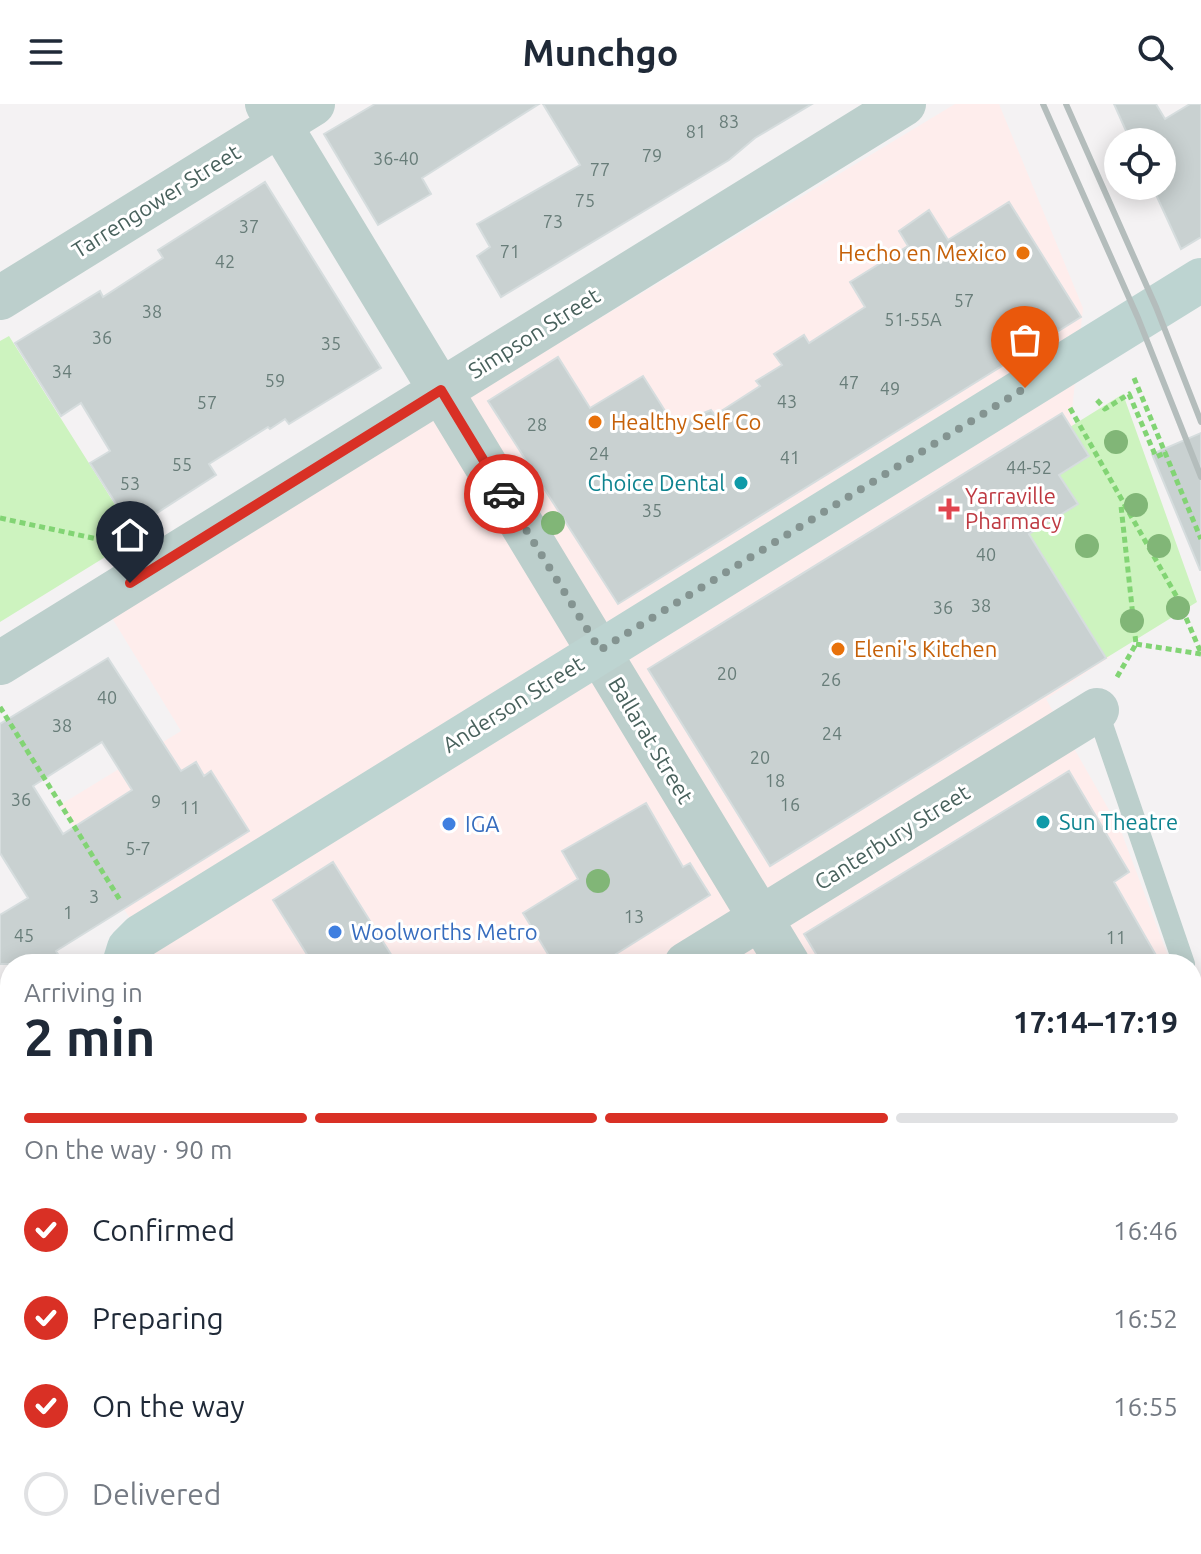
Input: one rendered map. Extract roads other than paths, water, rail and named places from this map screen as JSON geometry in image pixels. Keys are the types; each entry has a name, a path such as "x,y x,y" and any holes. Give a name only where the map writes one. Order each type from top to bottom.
{"street":[{"name":"Simpson Street","path":"0,663 904,104"},
{"name":"Ballarat Street","path":"287,111 441,390 782,954"},
{"name":"Tarrengower Street","path":"0,298 287,111"},
{"name":"Anderson Street","path":"132,950 600,650 1201,280"},
{"name":"Canterbury Street","path":"702,954 1097,710"}],"lane":[{"path":"1097,710 1179,954"}],"railway":[{"path":"1043,104 1138,318 1201,477"},
{"path":"1066,104 1156,307 1201,422"}],"place":[{"name":"Hecho en Mexico","path":"1023,253"},
{"name":"Healthy Self Co","path":"595,422"},
{"name":"Choice Dental","path":"741,483"},
{"name":"Yarraville Pharmacy","path":"949,509"},
{"name":"Eleni's Kitchen","path":"838,649"},
{"name":"Sun Theatre","path":"1043,822"},
{"name":"IGA","path":"449,824"},
{"name":"Woolworths Metro","path":"335,932"}]}
